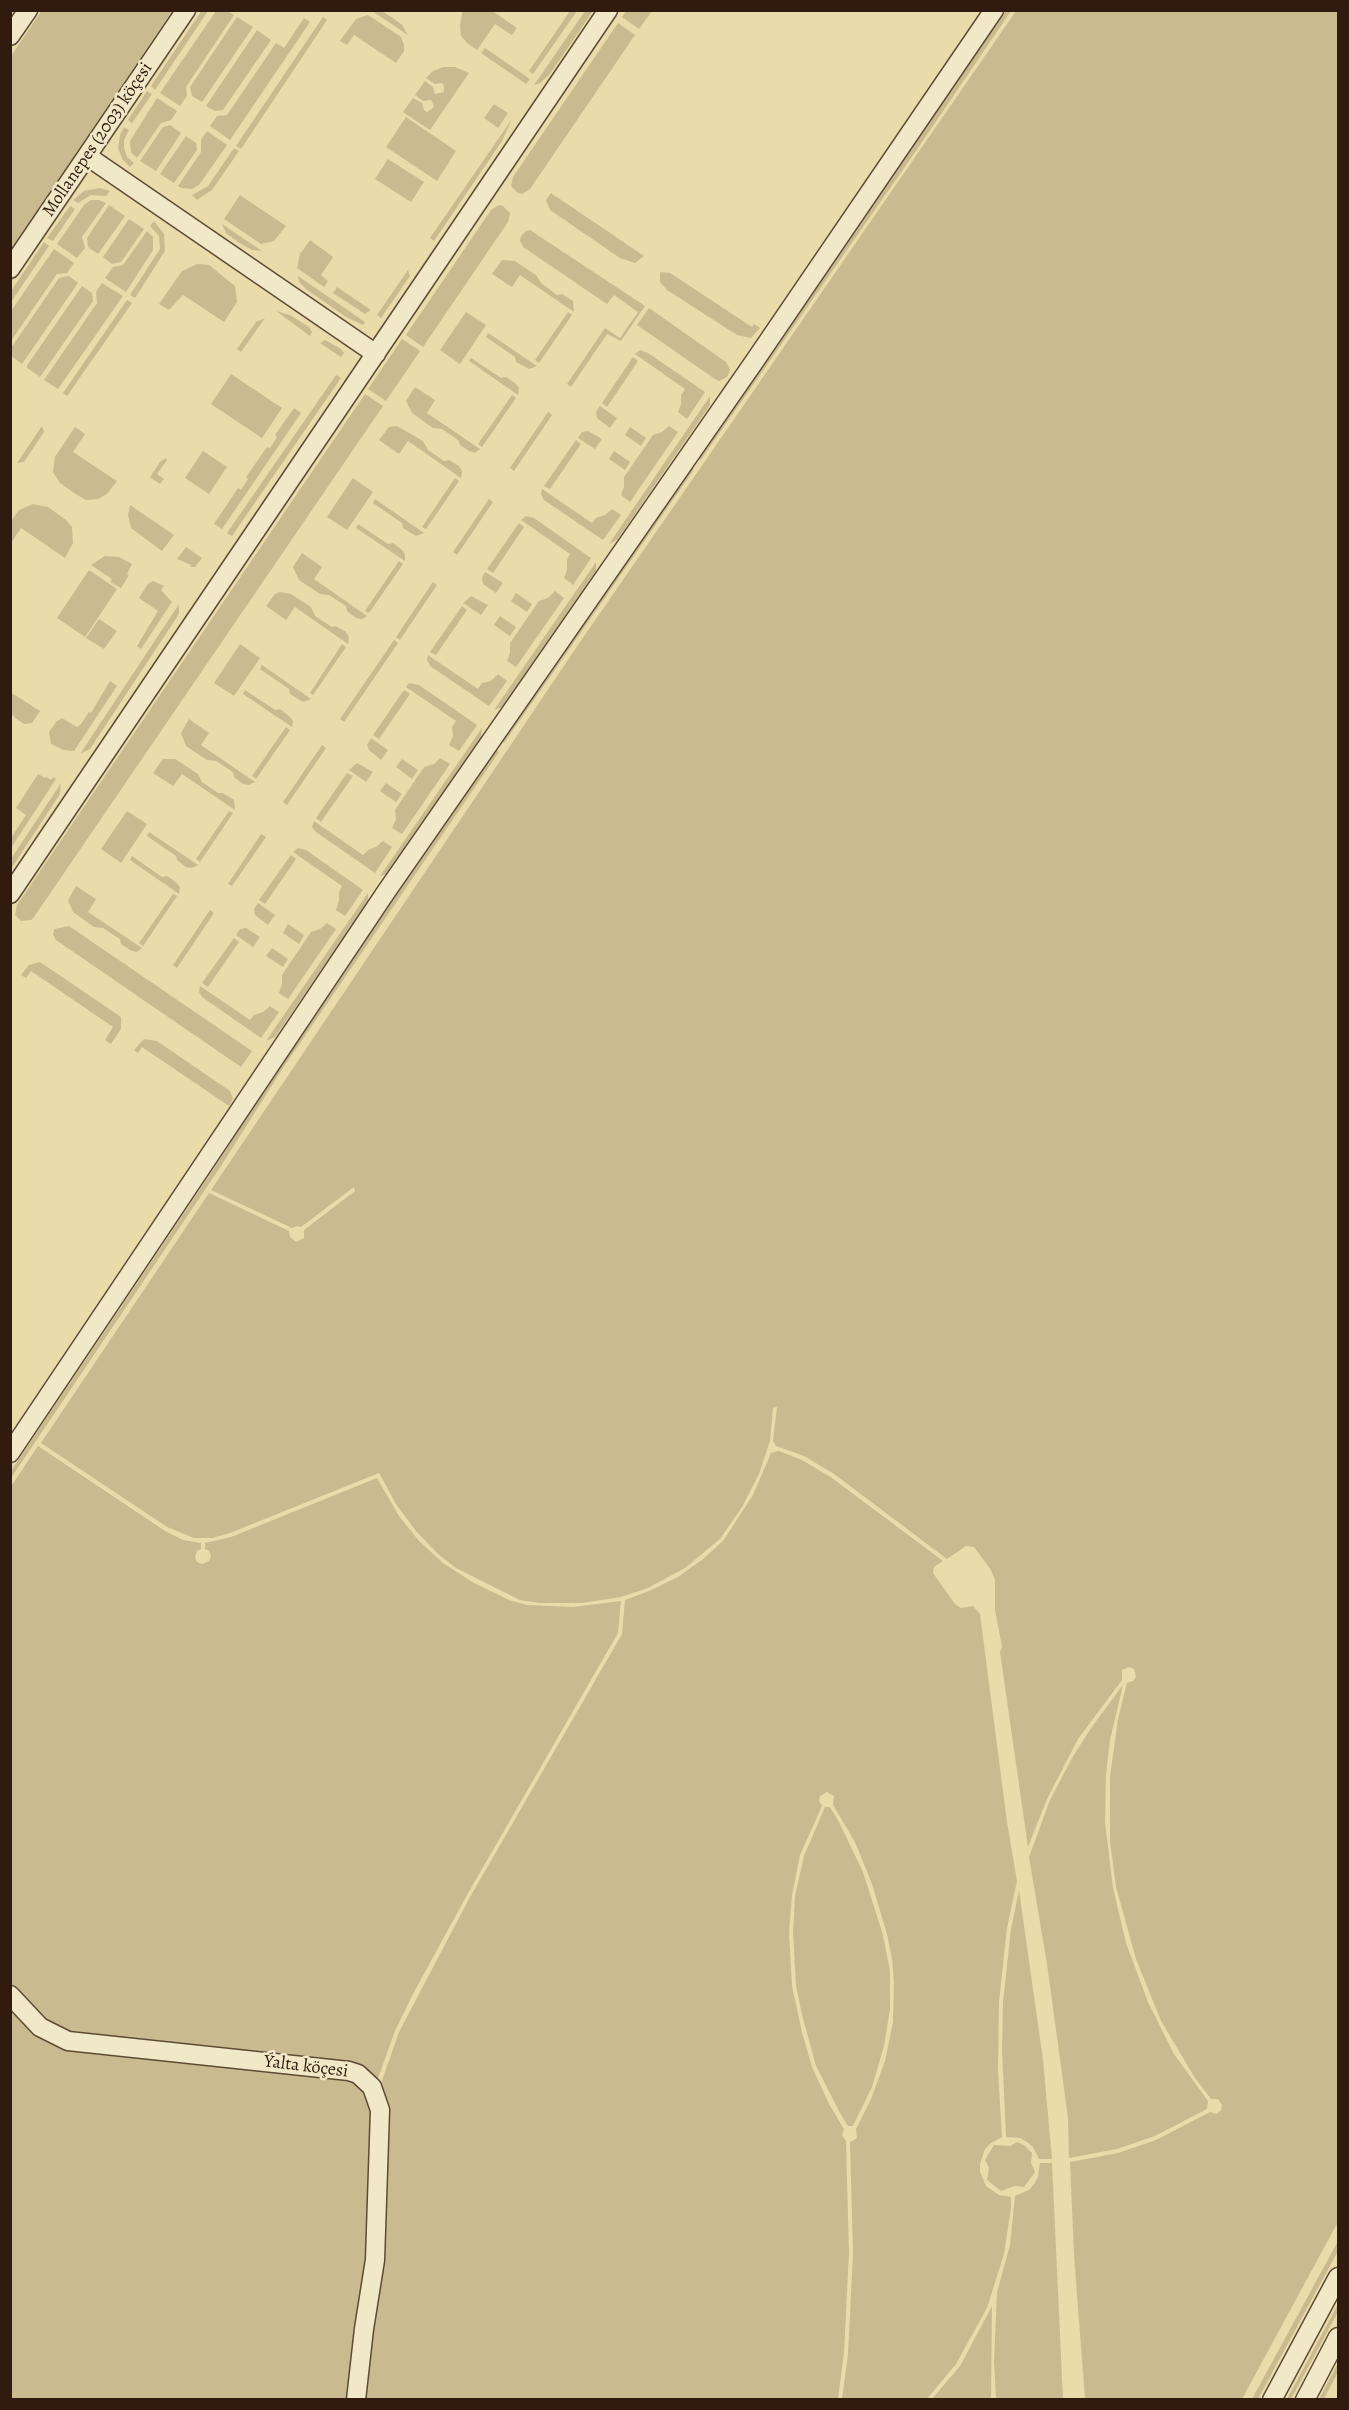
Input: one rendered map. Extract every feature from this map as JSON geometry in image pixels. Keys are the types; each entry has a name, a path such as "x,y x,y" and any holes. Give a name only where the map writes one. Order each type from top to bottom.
{"street":[{"path":"10,36 28,10"},
{"name":"Mollanepes (2003) köçesi","path":"10,269 186,10"},
{"path":"10,894 608,10"},
{"path":"10,1453 386,892 754,362 994,10"},
{"path":"87,156 376,354"},
{"name":"Ýalta köçesi","path":"10,1995 40,2027 68,2041 349,2071 358,2074 372,2087 380,2110 375,2260 356,2400"},
{"path":"1272,2400 1338,2277"},
{"path":"1305,2400 1338,2337"}],"shaded area":[{"path":"42,10 172,11 11,249 11,56"},
{"path":"202,10 208,11 155,90 151,86"},
{"path":"491,10 517,28 512,35 495,24 477,50 461,36 462,13 463,11"},
{"path":"216,11 228,11 234,15 186,87 187,96 180,106 160,93"},
{"path":"372,11 383,12 393,18 402,25 408,35"},
{"path":"570,11 577,11 533,74 529,71"},
{"path":"585,11 593,11 550,74 534,85"},
{"path":"626,11 652,11 639,29 622,17"},
{"path":"1006,11 1011,11 700,461 700,454"},
{"path":"1016,11 1338,11 1338,2222 1242,2399 1085,2399 1074,2255 1070,2162 1118,2153 1156,2140 1210,2112 1217,2114 1222,2105 1218,2099 1211,2099 1195,2078 1161,2021 1136,1959 1116,1887 1110,1841 1110,1776 1118,1719 1127,1683 1136,1677 1134,1669 1129,1667 1122,1670 1122,1680 1078,1739 1047,1799 1028,1847 1000,1652 1002,1647 995,1610 995,1580 991,1570 974,1547 966,1546 947,1559 834,1474 804,1456 776,1446 773,1441 777,1407 773,1408 770,1441 759,1474 742,1507 720,1539 685,1568 648,1588 621,1597 582,1603 540,1603 520,1600 456,1568 438,1554 416,1531 396,1504 379,1473 230,1533 212,1538 194,1538 167,1527 41,1443 209,1193 289,1231 290,1237 296,1242 304,1238 304,1230 355,1191 354,1187 301,1227 292,1228 211,1190 578,645"},
{"path":"368,15 401,37 404,51 396,63 354,35 347,45 340,41 356,19"},
{"path":"237,17 253,27 202,102 192,96 190,87"},
{"path":"323,17 327,20 241,149 236,146"},
{"path":"304,18 310,22 230,140 210,126 217,116 227,115 276,43 284,48"},
{"path":"618,23 635,35 530,189 522,194 518,193 511,186 513,177"},
{"path":"257,30 271,40 223,110 215,111 206,106"},
{"path":"485,48 530,79 526,84 481,53"},
{"path":"443,67 455,67 469,73 430,130 403,112 413,98 422,103 427,112 432,109 434,106 431,100 423,101 415,95 425,81 433,87 435,94 444,92 442,83 435,84 426,78 433,71"},
{"path":"147,91 152,94 132,123 128,120"},
{"path":"157,98 177,111 171,120 161,123 137,158 131,152 130,141"},
{"path":"494,104 508,113 498,128 484,118"},
{"path":"406,117 456,151 437,181 386,147"},
{"path":"512,119 502,141 434,241 430,238"},
{"path":"170,125 181,133 156,171 140,161 163,127"},
{"path":"124,127 129,130 124,140 124,148 127,157 134,163 130,167 123,160 118,149"},
{"path":"207,131 227,145 199,185 192,189 181,188 178,186 201,152 201,140"},
{"path":"186,136 196,143 197,150 174,183 160,174"},
{"path":"234,148 239,151 212,190 197,200 192,195 208,186"},
{"path":"388,159 424,182 411,202 375,179"},
{"path":"100,188 110,191 106,196 91,195 78,203 73,200 84,191"},
{"path":"551,193 644,256 635,263 620,258 550,210 546,200"},
{"path":"240,195 286,226 274,241 261,244 224,219"},
{"path":"91,200 106,203 82,237 85,248 77,258 57,244 84,205"},
{"path":"109,205 125,216 98,254 88,247 87,238"},
{"path":"499,205 510,213 508,222 423,347 406,335 491,210"},
{"path":"70,206 75,209 53,241 47,238"},
{"path":"129,219 144,229 121,262 112,264 103,257"},
{"path":"154,221 164,234 165,251 135,298 130,295 160,249 159,236 150,226"},
{"path":"222,224 262,251 252,250 238,242 226,233"},
{"path":"530,230 645,306 621,341 607,334 571,387 567,384 605,328 620,338 638,312 614,295 607,304 523,247 521,236"},
{"path":"147,231 153,237 153,250 126,292 105,278 113,267 123,265"},
{"path":"310,240 333,257 321,275 328,281 324,287 297,268 300,254"},
{"path":"44,242 49,246 11,302 11,291"},
{"path":"54,249 74,263 67,273 57,274 11,341 11,311"},
{"path":"502,260 515,261 536,275 541,283 557,295 562,294 573,301 574,312 520,275 512,287 492,274"},
{"path":"197,264 209,265 235,286 237,302 224,322 183,295 169,310 159,304 182,271"},
{"path":"408,270 410,276 381,318 377,315"},
{"path":"660,272 670,273 752,327 754,324 760,328 751,338 737,335 667,290 660,282"},
{"path":"69,276 78,283 22,364 11,356 11,348 59,278"},
{"path":"298,276 365,322 363,325 346,317 306,289 299,282"},
{"path":"102,283 123,296 58,389 44,380 97,303 96,292"},
{"path":"82,286 92,293 93,301 40,377 26,367"},
{"path":"337,287 371,310 365,314 333,293"},
{"path":"127,300 132,303 67,396 63,393"},
{"path":"649,308 726,362 730,370 727,377 719,381 715,379 637,325"},
{"path":"276,311 290,315 309,327 312,332 310,336"},
{"path":"466,312 486,325 460,364 440,350"},
{"path":"568,312 572,315 539,363 535,360"},
{"path":"265,318 241,352 237,349 256,322"},
{"path":"488,333 537,366 529,369 516,362 515,357 486,337"},
{"path":"402,339 420,351 386,401 368,389"},
{"path":"325,340 341,349 344,353 341,357 320,343"},
{"path":"640,350 648,353 705,392 687,419 678,412 681,395 685,389 635,354"},
{"path":"633,357 638,361 607,407 602,403"},
{"path":"471,358 501,378 506,377 515,383 519,388 518,395 469,361"},
{"path":"231,374 282,408 262,438 211,404"},
{"path":"336,375 341,378 232,536 227,533"},
{"path":"415,387 435,400 427,413 480,449 475,453 469,451 442,429 433,428 412,413 406,401"},
{"path":"365,394 383,406 34,917 31,920 21,921 15,915 17,905"},
{"path":"512,395 516,398 482,447 478,444"},
{"path":"710,396 710,405 617,540 609,544"},
{"path":"600,406 617,418 610,428 597,418 596,412"},
{"path":"294,408 301,413 222,529 214,524 238,488 241,490 248,479 246,477 267,447 270,448 277,437 275,435"},
{"path":"548,412 552,415 514,471 510,468"},
{"path":"42,426 44,432 24,462 17,463"},
{"path":"397,426 423,441 428,450 444,461 449,460 459,466 462,471 461,478 408,441 399,454 379,440 389,427"},
{"path":"669,426 678,432 630,502 621,495 624,477 653,435"},
{"path":"75,427 85,434 73,452 117,481 107,494 98,499 86,500 77,495 60,483 53,472 55,457"},
{"path":"630,427 646,438 641,446 625,435"},
{"path":"588,431 602,439 595,449 578,438 582,432"},
{"path":"576,440 581,444 550,489 544,486"},
{"path":"203,451 227,467 209,494 185,478"},
{"path":"614,451 630,462 625,470 609,459"},
{"path":"166,458 167,460 157,474 164,479 160,484 150,477 160,462"},
{"path":"694,463 693,471 504,743 501,741"},
{"path":"353,478 373,492 347,530 327,517"},
{"path":"455,478 459,481 426,529 422,527"},
{"path":"542,489 592,523 596,518 612,509 621,515 603,540 544,500 541,494"},
{"path":"375,499 424,533 416,536 403,528 402,523 373,503"},
{"path":"489,499 493,502 457,555 453,552"},
{"path":"33,504 48,507 72,527 73,543 65,558 21,528 11,543 11,521 19,510"},
{"path":"130,505 174,535 162,551 131,528 128,515"},
{"path":"526,516 534,518 591,558 573,585 564,578 570,554 521,520"},
{"path":"519,523 524,527 493,573 487,569"},
{"path":"358,524 388,544 393,543 402,550 405,554 405,561 356,528"},
{"path":"186,547 202,558 195,567 190,567 191,565 177,559"},
{"path":"302,553 322,567 314,579 367,616 362,619 356,618 347,611 346,606 329,595 320,594 299,580 293,567"},
{"path":"105,556 119,557 132,564 127,574 129,575 121,588 110,582 112,579 91,565"},
{"path":"399,561 403,564 369,613 365,611"},
{"path":"596,562 596,571 502,707 494,710"},
{"path":"89,570 117,589 85,637 57,618"},
{"path":"485,572 503,583 496,593 483,584 482,578"},
{"path":"153,581 164,586 161,590 172,602 141,649 137,646 158,611 139,598 148,584"},
{"path":"433,582 437,585 400,640 396,637"},
{"path":"555,591 564,598 516,667 507,661 510,643 539,601 548,598"},
{"path":"280,592 291,594 311,607 315,616 332,627 336,626 346,632 349,637 348,644 295,607 286,620 266,606 275,594"},
{"path":"516,593 532,604 527,612 511,601"},
{"path":"471,596 488,605 481,615 463,603"},
{"path":"179,604 179,614 90,749 80,754"},
{"path":"462,606 467,610 436,655 430,652"},
{"path":"500,616 516,627 510,636 494,625"},
{"path":"99,619 117,631 104,649 86,638"},
{"path":"394,640 398,643 344,722 340,719"},
{"path":"240,644 260,658 234,696 214,683"},
{"path":"342,644 346,647 313,695 310,693"},
{"path":"428,655 478,689 482,683 491,681 498,674 507,681 489,706 430,666 427,660"},
{"path":"262,665 311,699 303,702 290,694 289,689 260,669"},
{"path":"110,681 117,686 74,751 64,750 51,744 49,732 56,722 62,718 77,727 81,724 89,712 91,713"},
{"path":"409,683 419,685 477,725 459,751 449,745 453,736 452,727 456,721 406,687"},
{"path":"245,690 275,710 280,709 289,716 293,721 292,727 243,694"},
{"path":"404,690 410,694 379,739 373,735"},
{"path":"10,692 40,711 32,723 24,724 14,717 11,712"},
{"path":"189,719 209,733 201,745 255,782 249,785 243,784 234,777 233,772 216,761 207,760 186,746 181,733"},
{"path":"286,727 290,730 256,779 252,776"},
{"path":"482,728 481,738 387,874 380,876"},
{"path":"371,738 388,750 381,760 369,750 367,745"},
{"path":"322,745 326,748 287,805 283,802"},
{"path":"495,749 499,752 283,1068 221,1166 11,1478 11,1471 280,1066"},
{"path":"440,758 450,764 402,834 392,828 396,819 395,810 424,767 434,764"},
{"path":"163,759 175,759 198,774 202,782 234,800 235,810 182,774 173,786 153,773"},
{"path":"402,759 418,770 412,779 396,767"},
{"path":"357,763 373,772 366,782 349,770"},
{"path":"347,773 353,776 321,822 316,818"},
{"path":"38,774 51,780 53,777 56,779 11,848 11,838 26,815 16,808"},
{"path":"61,783 60,794 11,869 11,859"},
{"path":"386,783 402,794 396,802 380,791"},
{"path":"127,811 147,824 121,863 101,849"},
{"path":"229,811 233,813 200,862 196,859"},
{"path":"314,821 363,855 383,841 392,847 375,873 316,832 312,827"},
{"path":"149,832 198,865 192,868 186,867 177,860 176,856 147,836"},
{"path":"261,834 266,837 232,886 228,884"},
{"path":"298,848 306,850 363,890 345,916 336,910 342,886 293,852"},
{"path":"291,855 296,859 265,904 259,900"},
{"path":"132,856 162,877 167,876 176,882 180,887 179,894 130,860"},
{"path":"76,886 96,899 88,912 142,948 136,952 130,950 121,944 120,939 103,928 94,927 73,912 68,900"},
{"path":"368,893 368,902 275,1037 266,1041"},
{"path":"173,894 177,896 143,946 139,943"},
{"path":"258,903 275,915 268,925 255,915 254,909"},
{"path":"210,910 214,913 177,968 173,965"},
{"path":"327,923 336,929 288,999 279,993 282,975 311,932"},
{"path":"288,924 304,935 299,944 283,933"},
{"path":"69,926 252,1051 241,1067 56,940 53,934 54,929"},
{"path":"246,928 260,937 253,947 236,935 240,929"},
{"path":"234,938 239,942 208,987 202,983"},
{"path":"272,948 288,959 283,967 266,956"},
{"path":"40,962 121,1017 121,1029 111,1044 105,1040 113,1027 31,971 26,978 21,975 29,965"},
{"path":"200,986 250,1020 254,1015 270,1006 279,1012 261,1038 202,997 199,992"},
{"path":"144,1039 157,1041 230,1091 233,1099 229,1106 142,1047 138,1053 134,1050"},
{"path":"38,1446 165,1531 183,1540 201,1543 201,1549 197,1551 195,1557 197,1562 202,1564 209,1561 211,1556 205,1549 205,1543 231,1537 377,1478 399,1516 419,1541 443,1563 474,1583 509,1600 527,1605 573,1607 621,1601 618,1633 467,1895 413,1994 395,2031 376,2084 61,2033 26,2006 11,1985 10,1488"},
{"path":"779,1451 802,1460 832,1478 943,1561 934,1567 933,1573 955,1604 961,1608 973,1606 980,1614 1007,1822 1017,1881 1007,1928 999,2002 998,2070 1002,2137 985,2149 980,2164 980,2172 986,2186 999,2195 1011,2197 1004,2254 987,2308 956,2364 927,2399 842,2399 848,2354 853,2253 850,2142 857,2138 856,2129 871,2099 885,2061 893,2022 894,1983 887,1934 872,1884 855,1842 833,1805 834,1796 827,1792 820,1796 819,1801 822,1806 800,1855 792,1895 789,1933 792,1986 802,2032 812,2067 829,2104 844,2129 842,2135 846,2141 849,2253 844,2353 838,2399 361,2400 379,2089 399,2032 470,1897 622,1634 625,1600 678,1577 723,1541 753,1495 771,1453"},
{"path":"1123,1685 1110,1740 1106,1775 1105,1822 1113,1888 1126,1943 1148,2002 1174,2054 1208,2101 1207,2109 1155,2136 1117,2149 1069,2158 1068,2118 1047,1964 1029,1857 1050,1800 1072,1758"},
{"path":"825,1807 830,1807 839,1822 863,1872 883,1935 890,1971 890,2009 884,2046 872,2087 853,2126 848,2126 816,2066 796,1986 793,1933 795,1896 804,1856"},
{"path":"1019,1890 1043,2060 1052,2159 1039,2159 1033,2147 1027,2142 1020,2138 1006,2137 1002,2050 1003,2002 1011,1929"},
{"path":"11,2001 38,2031 349,2075 372,2095 370,2258 352,2399 11,2399"},
{"path":"1017,2142 1032,2153 1031,2163 1035,2172 1024,2187 1015,2186 1001,2191 987,2180 989,2168 985,2160 994,2145 1010,2146"},
{"path":"1040,2163 1052,2163 1063,2399 996,2399 994,2361 997,2292 1010,2245 1015,2196 1029,2190 1034,2184 1038,2177"},
{"path":"1338,2241 1338,2251 1258,2399 1252,2399"},
{"path":"1338,2304 1338,2312 1291,2399 1287,2399"},
{"path":"992,2306 991,2399 932,2399 960,2366"},
{"path":"1338,2363 1338,2372 1324,2399 1319,2399"}]}
